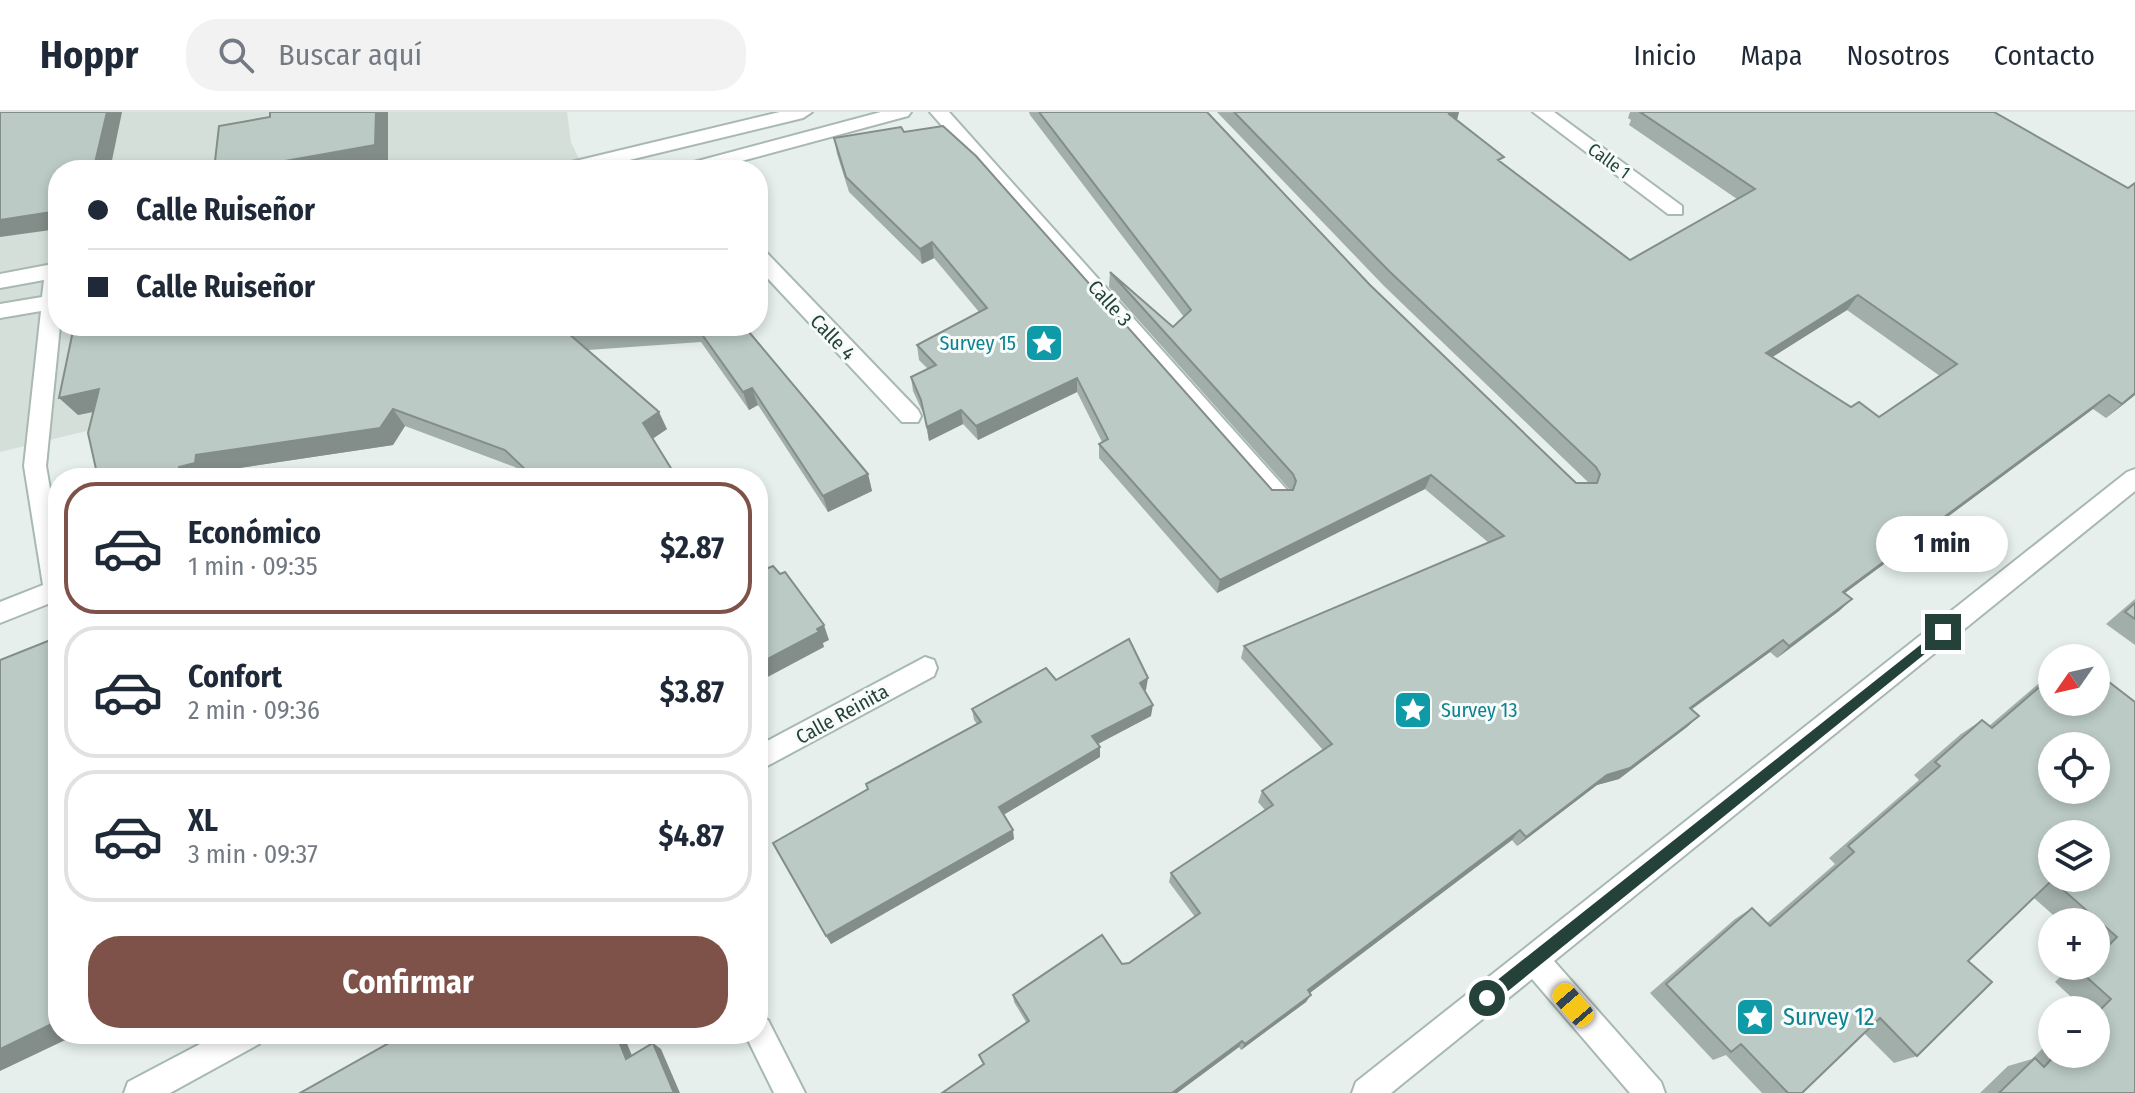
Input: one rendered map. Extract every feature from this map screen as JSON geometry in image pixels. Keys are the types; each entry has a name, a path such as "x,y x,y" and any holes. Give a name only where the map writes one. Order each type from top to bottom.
{"street":[{"path":"604,160 803,112"},
{"path":"723,160 902,112"},
{"name":"Calle 3","path":"939,112 1279,496"},
{"name":"Calle 1","path":"1542,112 1675,210"},
{"name":"Calle 4","path":"768,267 910,416"},
{"path":"0,281 48,272"},
{"path":"0,311 48,302"},
{"path":"48,540 35,466 50,336"},
{"path":"1367,1093 2135,478"},
{"path":"0,613 48,594"},
{"name":"Calle Reinita","path":"768,754 925,668"},
{"path":"1534,960 1650,1093"},
{"path":"139,1093 230,1044"},
{"path":"765,1044 790,1093"}],"shaded area":[{"path":"31,112 567,112 571,142 579,160 48,160 48,336 480,336 0,452 0,118"}],"building":[{"path":"0,112 107,112 96,160 48,160 48,213 0,220"},
{"path":"270,112 376,112 375,145 291,160 215,160 219,126 270,117"},
{"path":"1039,112 1207,112 1370,285 1576,483 1597,483 1600,474 1389,271 1234,112 1452,112 1449,114 1504,157 1498,160 1630,260 1755,189 1640,112 1994,112 2128,188 2135,183 2135,393 2122,404 2109,395 1843,592 1852,599 1789,646 1783,640 1690,708 1699,716 1630,768 1607,775 1526,837 1520,830 1308,990 1311,995 1172,1093 942,1093 984,1064 979,1055 1029,1021 1013,995 1102,935 1122,964 1129,963 1200,913 1171,873 1273,805 1262,791 1332,744 1244,646 1504,536 1431,475 1220,580 1099,444 1108,439 1077,378 976,426 961,410 927,427 921,400 911,377 936,365 917,345 987,308 932,242 920,249 846,177 834,138 901,127 904,132 943,126 976,156 1272,490 1293,490 1296,481 1293,474 1110,272 1173,327 1191,310","holes":["1858,295 1957,364 1879,417 1859,402 1851,407 1766,353"]},
{"path":"72,336 571,336 659,412 643,423 671,468 524,468 505,450 393,409 380,428 196,455 195,463 179,468 96,468 88,433 99,389 59,398"},
{"path":"703,336 752,336 868,474 823,496 752,388 743,392"},
{"path":"773,566 780,574 785,572 824,625 817,629 819,632 768,659 768,568"},
{"path":"2135,603 2135,619 2125,612"},
{"path":"1129,639 1148,678 1140,683 1153,705 1092,736 1100,747 999,807 1013,830 826,936 773,843 868,789 866,784 981,722 972,709 1046,668 1056,680"},
{"path":"48,641 48,1026 0,1049 0,660"},
{"path":"2110,683 2135,702 2135,1093 1999,1093 2035,1058 2038,1068 2110,1068 2111,999 2090,980 2110,980 2110,944 2117,937 2110,931 2110,908 2084,908 2066,892 2110,892 2110,820 2038,820 2040,892 1968,961 1992,982 1917,1056 1880,1018 1802,1093 1788,1093 1741,1044 1731,1052 1666,984 1752,908 1770,926 1854,852 1848,846 1940,766 1935,762 1982,720 1992,728 2038,688 2038,716 2110,716"},
{"path":"387,1044 620,1044 626,1059 653,1044 674,1093 300,1093"}],"place":[{"name":"Survey 15","path":"1044,343"},
{"name":"Survey 13","path":"1413,710"},
{"name":"Survey 12","path":"1755,1017"}],"route":[{"path":"1487,998 1943,632"}]}
